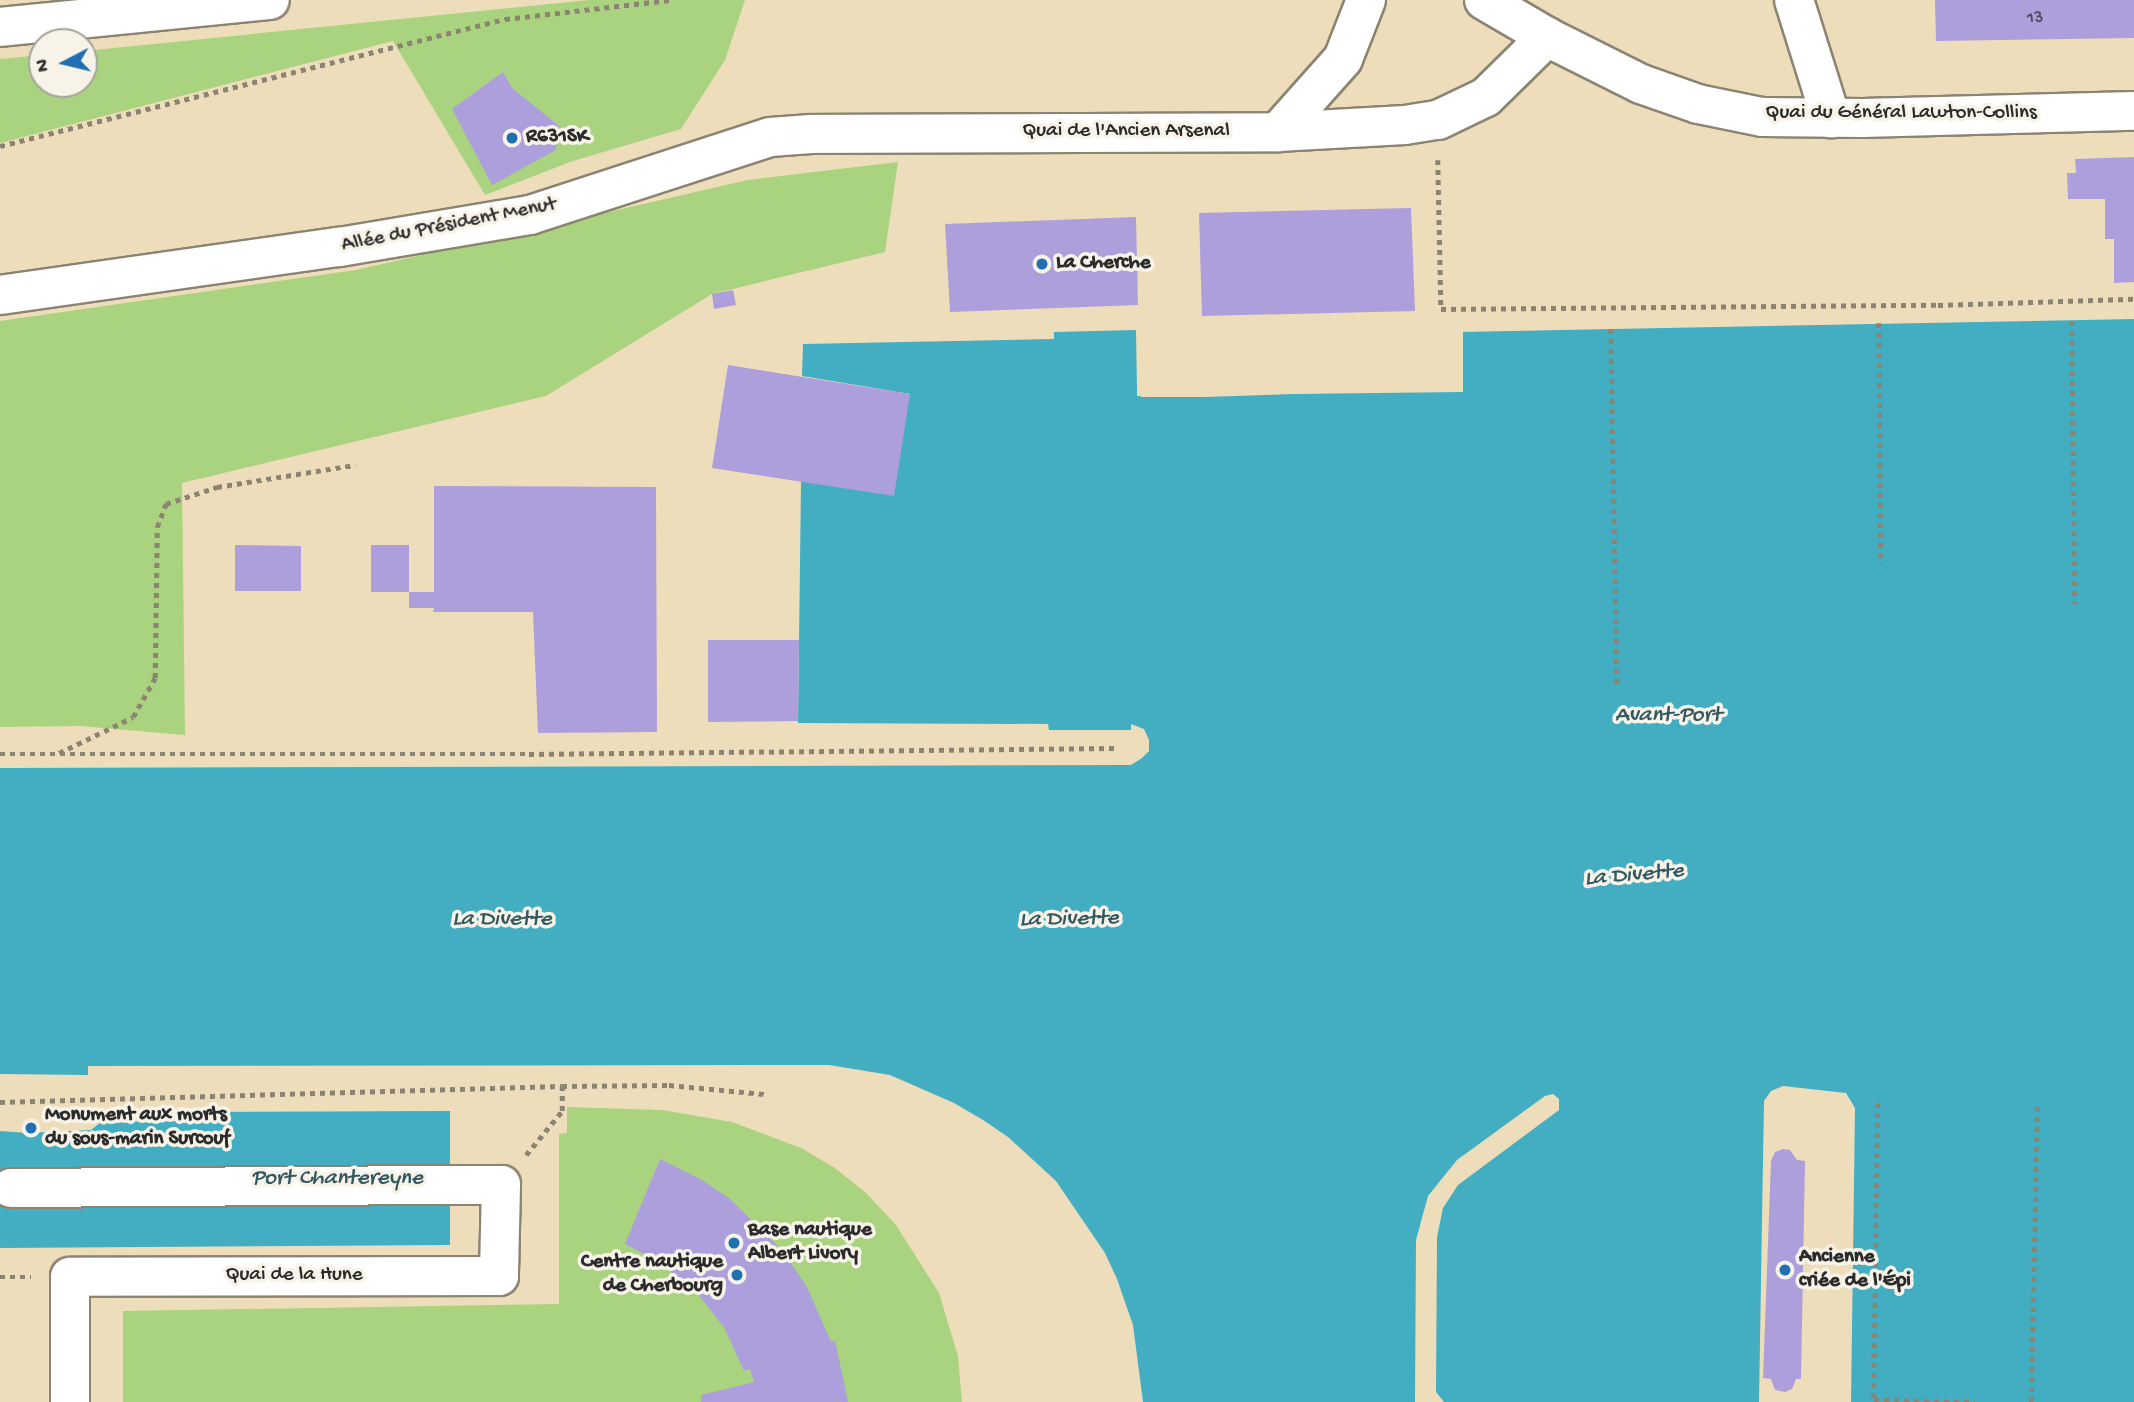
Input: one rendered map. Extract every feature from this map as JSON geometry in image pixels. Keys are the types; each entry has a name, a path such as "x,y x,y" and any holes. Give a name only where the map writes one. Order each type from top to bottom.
{"street":[{"path":"0,27 270,0"},
{"path":"1278,132 1343,59 1366,0"},
{"name":"Quai du Général Lawton-Collins","path":"1484,0 1547,37 1641,84 1698,104 1762,117 1831,118 2134,111"},
{"path":"1794,0 1831,118"},
{"name":"Quai de l'Ancien Arsenal","path":"975,133 1278,132 1405,125 1438,120 1486,97 1547,37"},
{"name":"Allée du Président Menut","path":"0,296 340,247 530,215 770,137 975,133"},
{"path":"10,1188 501,1185"},
{"name":"Quai de la Hune","path":"70,1402 70,1277 499,1276 501,1185"}],"path":[{"path":"0,146 505,19 670,0"},
{"path":"1438,120 1441,309 1938,305 2134,299"},
{"path":"2072,321 2075,604"},
{"path":"1879,323 1881,564"},
{"path":"1611,329 1617,689"},
{"path":"58,754 133,717 155,678 157,527 166,504 217,487 355,466"},
{"path":"0,754 529,754 1119,748"},
{"path":"0,1102 562,1086 668,1085 765,1094"},
{"path":"501,1185 562,1111 562,1086"},
{"path":"1878,1103 1874,1400 1975,1402"},
{"path":"2031,1402 2037,1104"}],"green space":[{"path":"589,0 745,0 725,60 681,129 573,161 485,195 393,41 0,143 0,59 28,56 28,98 98,98 98,50"},
{"path":"898,162 885,252 712,294 546,396 182,483 185,735 80,726 0,727 0,321 356,270 748,180"},
{"name":"Base nautique Albert Livory","path":"567,1107 662,1110 732,1122 801,1148 835,1168 866,1193 896,1225 939,1293 958,1356 962,1402 123,1402 123,1311 559,1304 559,1134 567,1133"}],"water":[{"name":"Avant-Port","path":"2134,319 2134,1402 1851,1402 1855,1108 1846,1093 1783,1086 1771,1091 1764,1101 1759,1402 1444,1402 1436,1392 1437,1237 1443,1208 1458,1185 1559,1110 1559,1099 1553,1094 1545,1096 1457,1160 1428,1196 1416,1240 1415,1402 1143,1402 1133,1325 1117,1279 1105,1253 1056,1181 1008,1137 983,1120 954,1103 890,1075 829,1065 88,1066 88,1075 0,1074 0,768 1131,765 1142,758 1149,751 1149,740 1144,729 1131,724 1131,730 1049,730 1048,724 798,723 801,482 910,394 802,376 803,344 1054,339 1054,332 1136,330 1137,390 1140,391 1141,397 1205,397 1461,388 1460,332"},
{"name":"Port Chantereyne","path":"450,1111 450,1245 0,1248 0,1131 27,1133 91,1130 101,1122 190,1121 204,1112"}],"pier":[{"path":"1137,328 1140,387 1144,394 1458,384 1457,331 1463,328 1463,392 1137,396"}],"building":[{"path":"1935,0 2134,0 2134,38 1936,41"},
{"name":"R631SK","path":"503,72 512,88 559,126 556,150 492,185 452,109"},
{"path":"2134,157 2134,282 2114,283 2114,239 2105,239 2105,199 2068,199 2067,173 2076,173 2075,159"},
{"path":"1411,208 1415,311 1202,316 1199,213"},
{"name":"La Cherche","path":"1136,217 1138,305 950,312 945,224"},
{"path":"733,290 736,305 714,309 712,294"},
{"path":"728,365 910,394 894,496 712,468"},
{"path":"434,486 656,487 657,732 538,733 533,612 433,612 434,608 409,608 409,592 434,592"},
{"path":"235,545 301,546 301,591 235,591"},
{"path":"371,545 409,545 409,592 371,592"},
{"path":"708,640 799,640 798,721 708,722"},
{"name":"Ancienne criée de l'Épi","path":"1790,1150 1797,1160 1805,1161 1801,1379 1796,1379 1792,1389 1785,1392 1775,1390 1771,1379 1763,1378 1771,1161 1775,1152"},
{"name":"Centre nautique de Cherbourg","path":"660,1159 702,1180 730,1199 783,1251 807,1287 831,1342 835,1340 848,1402 701,1402 701,1395 754,1382 750,1369 744,1371 725,1329 698,1294 659,1262 625,1244"}],"place":[{"name":"R631SK","path":"512,138"},
{"name":"La Cherche","path":"1042,264"},
{"name":"Monument aux morts du sous-marin Surcouf","path":"31,1128"},
{"name":"Base nautique Albert Livory","path":"734,1243"},
{"name":"Ancienne criée de l'Épi","path":"1785,1270"},
{"name":"Centre nautique de Cherbourg","path":"737,1275"}],"water label":[{"name":"La Divette","path":"1634,876"},
{"name":"La Divette","path":"502,920"},
{"name":"La Divette","path":"1069,920"}]}
